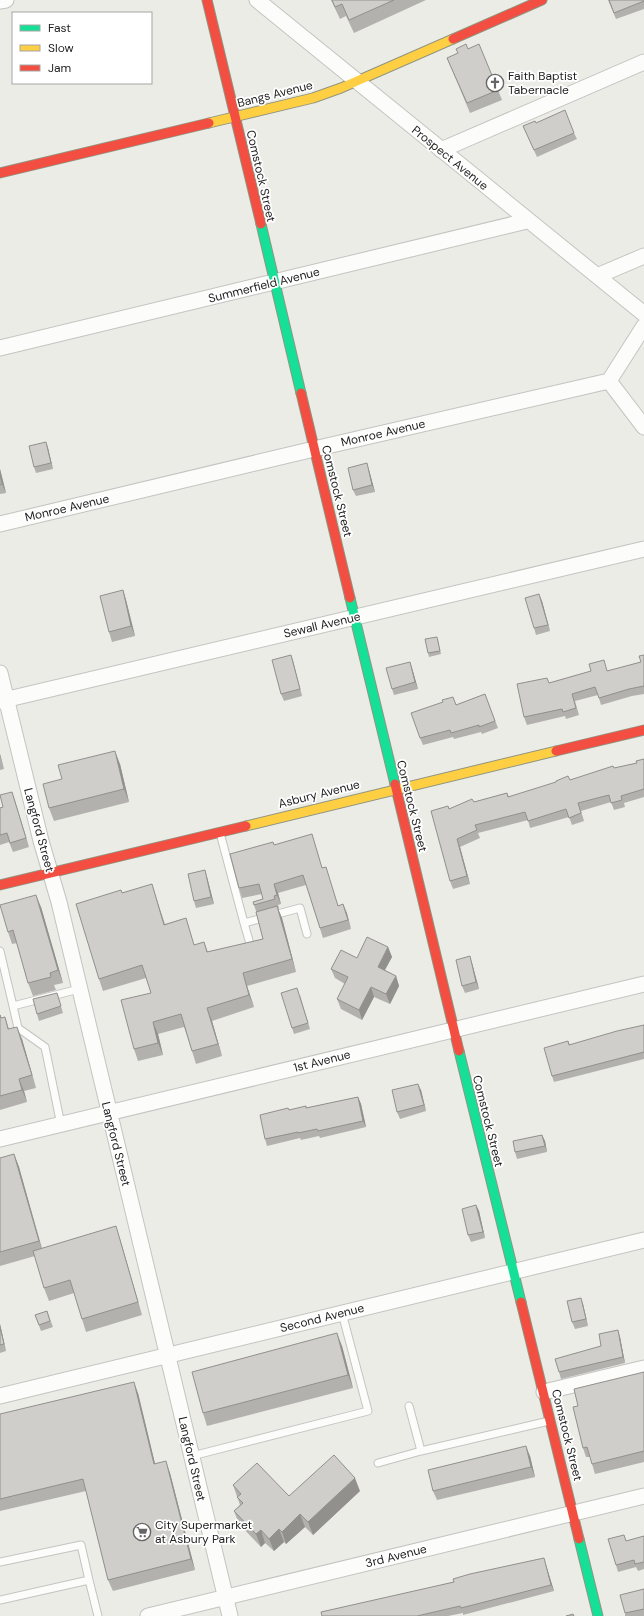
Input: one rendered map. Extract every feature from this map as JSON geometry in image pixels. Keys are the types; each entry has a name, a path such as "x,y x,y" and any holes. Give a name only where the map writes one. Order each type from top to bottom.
{"street":[{"path":"0,1 5,0"},
{"name":"Comstock Street","path":"207,0 454,1030 574,1513 598,1616"},
{"name":"Prospect Avenue","path":"257,0 527,221 644,314"},
{"name":"Bangs Avenue","path":"0,173 313,98 356,82 542,0"},
{"path":"441,150 644,62"},
{"name":"Summerfield Avenue","path":"0,348 527,221"},
{"path":"597,276 644,256"},
{"path":"644,326 609,381 644,427"},
{"name":"Monroe Avenue","path":"0,524 314,449 609,381"},
{"name":"Sewall Avenue","path":"3,700 644,549"},
{"name":"Langford Street","path":"0,673 3,700 50,873 79,989 230,1616"},
{"name":"Asbury Avenue","path":"0,885 396,788 644,730"},
{"name":"1st Avenue","path":"0,1139 644,984"},
{"name":"Second Avenue","path":"0,1396 644,1240"},
{"path":"544,1392 644,1368"},
{"name":"3rd Avenue","path":"148,1616 644,1496"}],"lane":[{"path":"220,831 250,944"},
{"path":"244,922 300,908 307,934"},
{"path":"0,951 18,1028 45,1047 61,1125"},
{"path":"13,1006 79,989"},
{"path":"192,1456 368,1411 342,1313"},
{"path":"409,1406 421,1451"},
{"path":"378,1463 421,1451 551,1421"},
{"path":"0,1562 81,1545 98,1616"},
{"path":"0,1600 89,1580"}],"building":[{"path":"332,0 394,0 349,20 342,4 335,7"},
{"path":"609,0 644,0 644,1 614,13"},
{"path":"466,44 468,49 479,44 498,90 467,103 447,58 458,53 456,49"},
{"path":"565,110 574,133 534,150 523,126 535,121 536,123"},
{"path":"46,442 51,463 34,467 29,446"},
{"path":"367,463 372,485 353,490 348,468"},
{"path":"0,474 2,484 0,485"},
{"path":"123,590 131,626 109,632 100,596"},
{"path":"539,594 548,625 534,628 525,598"},
{"path":"437,637 440,651 428,653 425,639"},
{"path":"291,655 300,689 281,694 272,660"},
{"path":"644,655 644,686 599,698 595,687 572,694 576,708 563,712 562,709 524,717 517,684 547,678 549,683 591,671 589,664 604,660 607,671 641,662 639,656"},
{"path":"410,662 415,682 392,689 386,668"},
{"path":"485,694 495,721 479,727 479,725 451,733 450,730 420,738 411,713 453,697 456,705"},
{"path":"115,751 124,789 49,808 43,784 62,779 58,765"},
{"path":"644,759 644,789 621,796 622,800 611,803 609,795 578,803 581,813 569,818 566,809 528,821 525,812 475,825 477,830 457,839 467,876 450,881 431,811 448,806 449,809 472,799 474,802 507,793 508,797 556,782 568,776 570,780 613,766 614,768 637,763 636,761"},
{"path":"12,792 26,838 10,843 7,833 0,835 0,808 3,807 0,795"},
{"path":"312,834 322,868 326,867 338,906 343,904 348,920 320,928 303,875 274,884 277,895 274,896 275,899 254,905 253,902 263,899 259,884 239,888 230,854 273,842 274,845"},
{"path":"205,870 211,897 194,901 188,874"},
{"path":"152,884 164,925 186,918 194,945 204,942 207,952 263,939 256,912 277,906 292,959 243,973 249,995 207,1008 218,1044 192,1051 181,1014 153,1022 158,1043 134,1049 121,1000 151,993 142,965 99,979 76,904 121,890 122,893"},
{"path":"36,895 58,970 50,973 51,977 28,983 13,930 8,932 0,905"},
{"path":"367,937 388,947 378,967 396,976 386,994 371,987 359,1010 337,999 348,977 331,969 341,950 357,958"},
{"path":"470,956 476,982 462,986 456,960"},
{"path":"297,988 308,1023 292,1028 281,993"},
{"path":"57,993 61,1006 37,1014 33,999"},
{"path":"0,1015 1,1018 5,1017 8,1029 17,1027 32,1075 19,1079 22,1090 0,1096"},
{"path":"644,1025 644,1052 552,1076 544,1048 568,1041 569,1045"},
{"path":"418,1084 424,1105 397,1112 392,1090"},
{"path":"358,1097 363,1121 318,1131 317,1129 265,1139 260,1115 288,1108 289,1110 306,1106 306,1108"},
{"path":"542,1135 545,1146 515,1152 513,1141"},
{"path":"14,1154 39,1241 0,1252 0,1158"},
{"path":"476,1205 483,1232 468,1235 462,1209"},
{"path":"116,1226 138,1302 82,1319 70,1280 44,1288 33,1251"},
{"path":"581,1298 586,1319 572,1322 567,1301"},
{"path":"47,1311 50,1321 39,1325 35,1315"},
{"path":"0,1327 4,1344 0,1345"},
{"path":"618,1330 623,1357 559,1372 555,1359 601,1346 599,1334"},
{"path":"337,1333 348,1375 203,1413 192,1372"},
{"path":"644,1372 644,1451 592,1464 587,1447 583,1448 573,1407 578,1406 574,1389"},
{"path":"134,1382 154,1464 166,1461 191,1559 108,1580 83,1479 0,1499 0,1414"},
{"path":"526,1446 531,1467 433,1491 428,1470"},
{"path":"334,1455 355,1478 308,1522 300,1514 282,1532 279,1529 269,1539 261,1530 256,1534 234,1511 243,1503 237,1497 241,1494 233,1485 257,1463 289,1496"},
{"path":"624,1535 626,1541 644,1536 644,1562 635,1564 634,1560 616,1565 608,1539"},
{"path":"544,1558 551,1585 461,1608 460,1606 417,1616 322,1616 321,1612 454,1582 453,1579 470,1574"},
{"path":"644,1589 644,1609 625,1613 620,1595"}],"traffic: fast":[{"path":"261,224 301,393"},
{"path":"350,598 395,784"},
{"path":"459,1051 521,1302"},
{"path":"579,1539 598,1616"}],"traffic: slow":[{"path":"209,123 313,98 341,88 453,39"},
{"path":"246,826 556,751"}],"traffic: jam":[{"path":"207,0 261,224"},
{"path":"453,39 542,0"},
{"path":"0,173 209,123"},
{"path":"301,393 350,598"},
{"path":"556,751 644,730"},
{"path":"395,784 459,1051"},
{"path":"0,885 246,826"},
{"path":"521,1302 579,1539"}],"place":[{"name":"Faith Baptist Tabernacle","path":"495,83"},
{"name":"City Supermarket at Asbury Park","path":"142,1532"}]}
